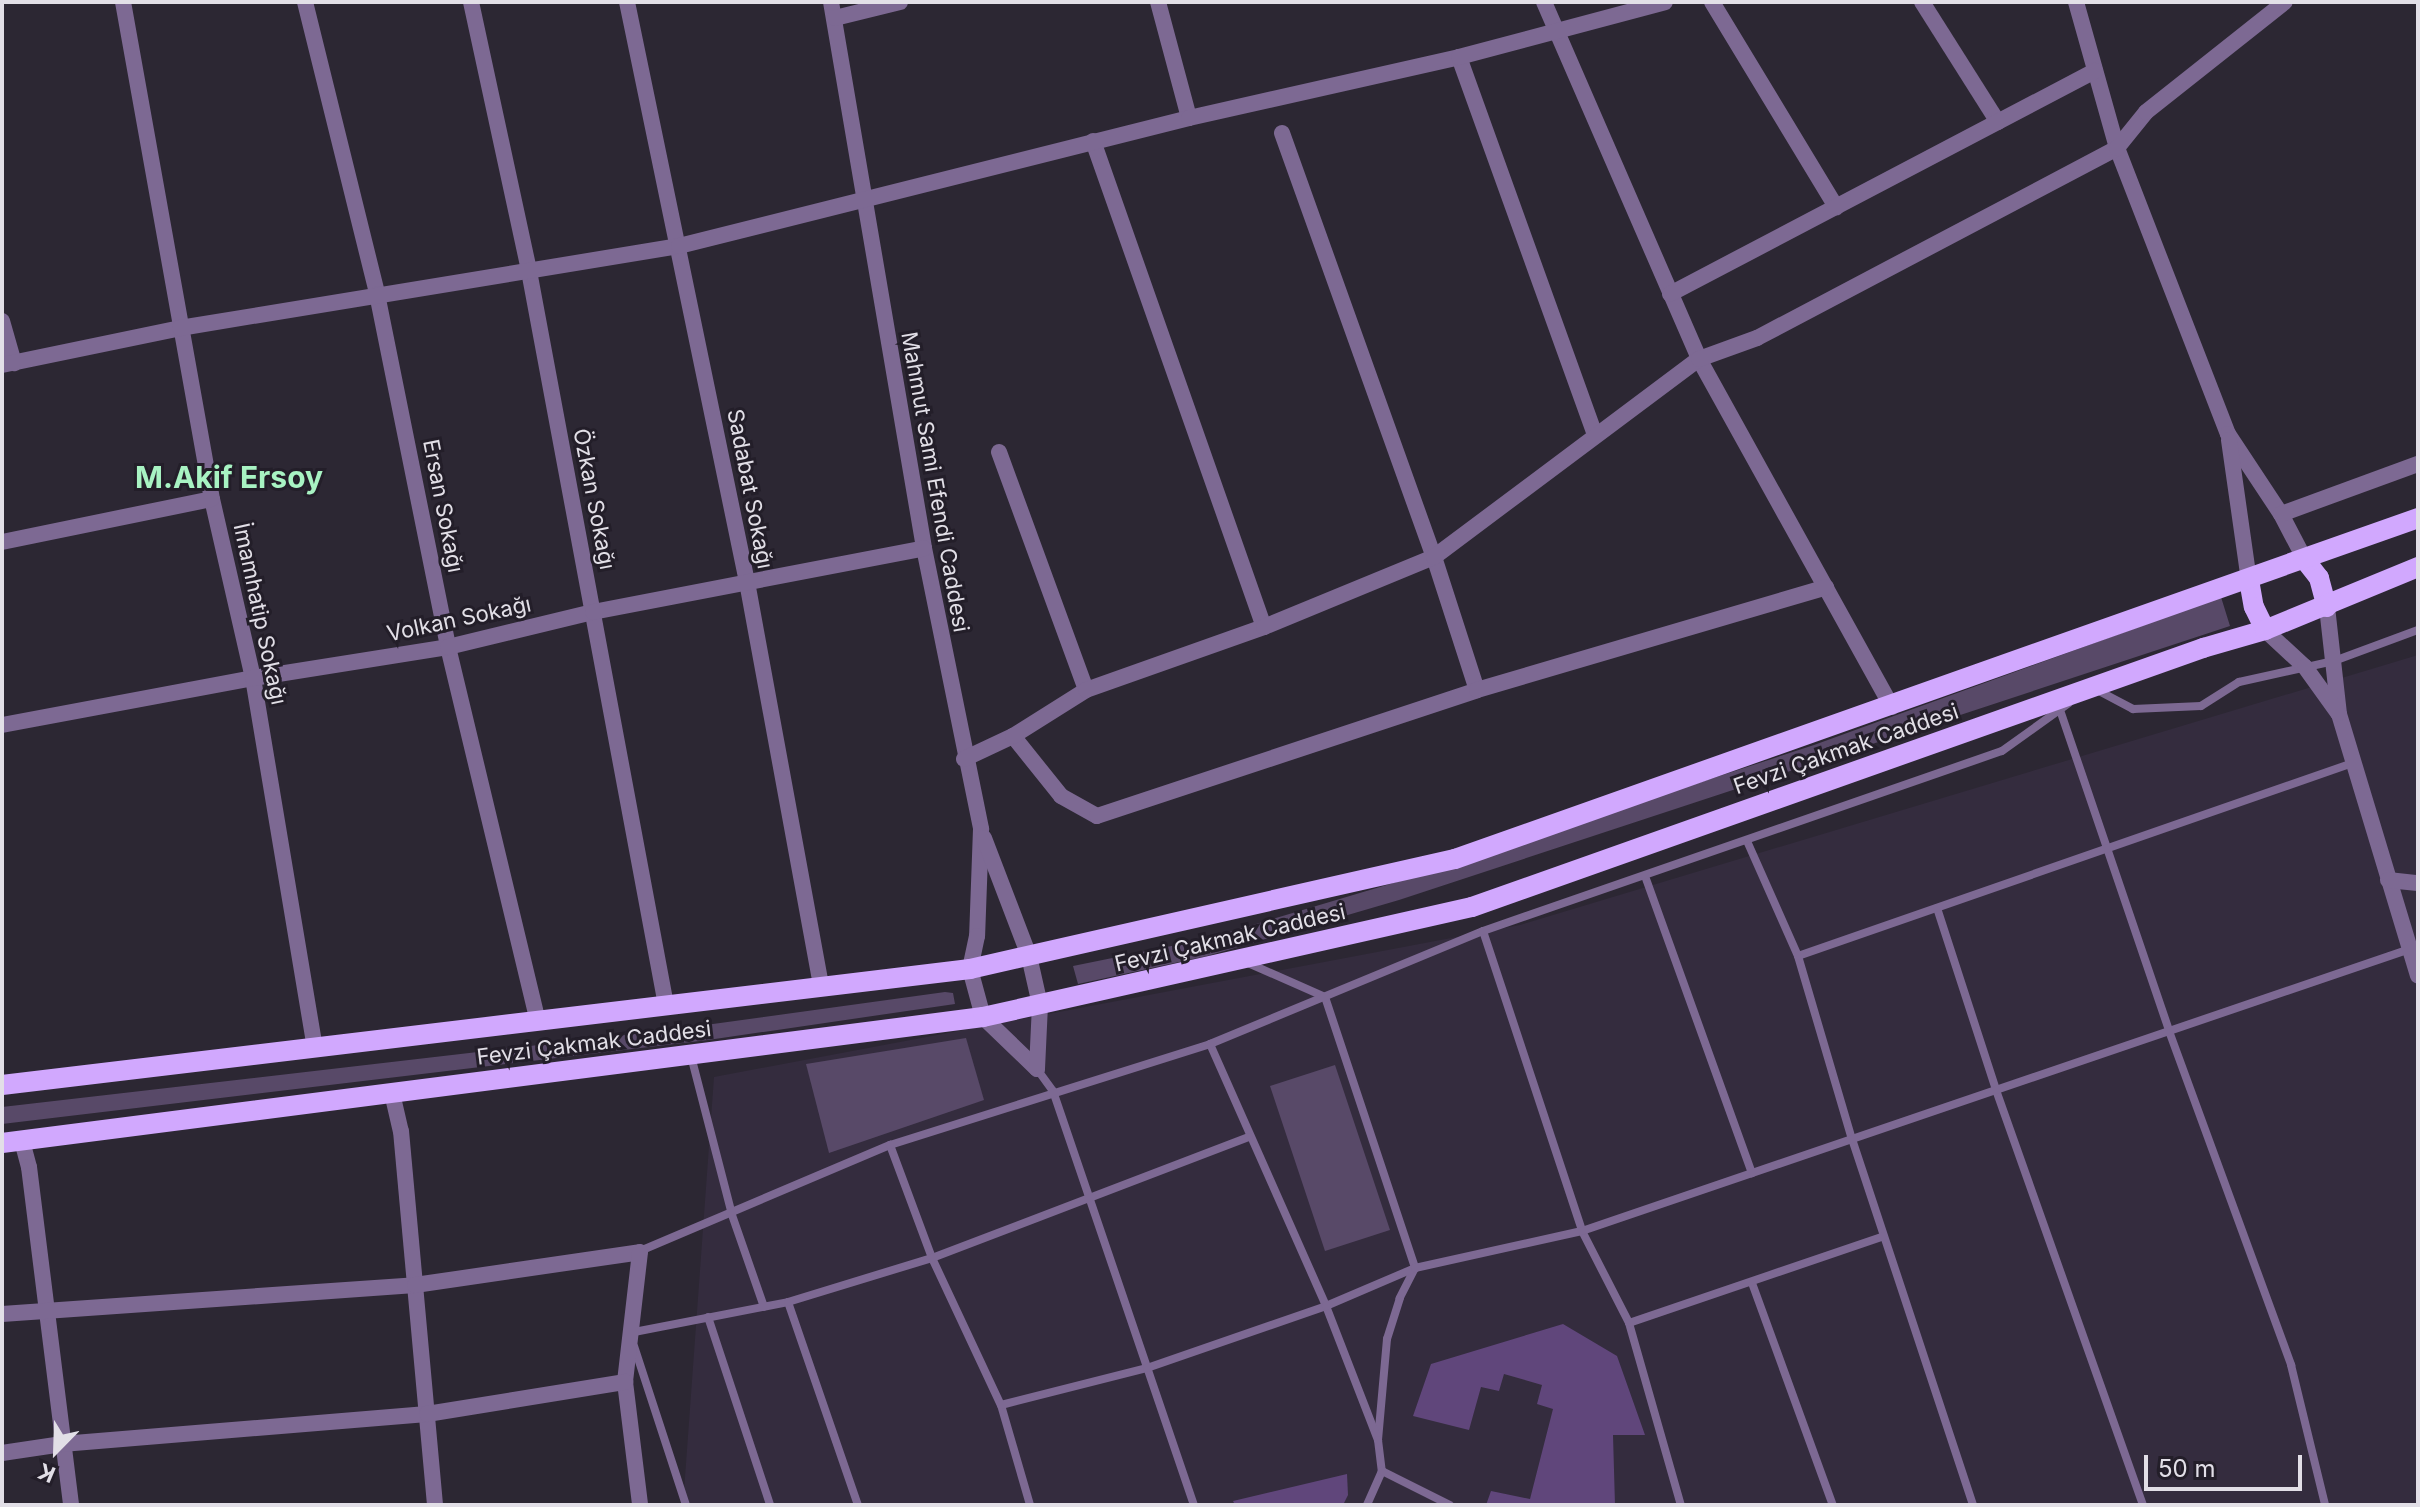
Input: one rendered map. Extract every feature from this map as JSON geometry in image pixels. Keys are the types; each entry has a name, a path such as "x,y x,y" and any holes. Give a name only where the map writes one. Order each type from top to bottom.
{"main road":[{"name":"Fevzi Çakmak Caddesi","path":"2,1085 970,969 1455,859 1892,707 2208,590 2249,580 2418,518"},
{"path":"2305,560 2319,578 2327,607"},
{"name":"Fevzi Çakmak Caddesi","path":"12,1142 983,1017 1243,961 1472,907 2092,687 2265,630 2418,567"},
{"path":"2249,580 2254,607 2265,630"}],"street":[{"name":"İmamhatip Sokağı","path":"123,2 212,499 253,678 315,1048"},
{"name":"Ersan Sokağı","path":"305,2 377,294 448,647 537,1019"},
{"name":"Özkan Sokağı","path":"471,2 529,271 666,1005"},
{"name":"Sadabat Sokağı","path":"627,2 747,582 821,987"},
{"path":"833,10 900,2"},
{"path":"1158,2 1189,118"},
{"path":"1544,2 1699,359 1892,707"},
{"path":"2,321 8,364 180,328 679,246 1093,141 1459,57 1665,2"},
{"path":"1712,2 1836,207"},
{"path":"1922,2 1998,122"},
{"path":"2076,2 2117,148 2228,434 2281,514 2305,560"},
{"path":"964,759 1013,736 1086,690 1264,627 1434,557 1699,359 1757,338 2117,148 2146,112 2285,2"},
{"name":"Mahmut Sami Efendi Caddesi","path":"833,10 862,200 924,548 964,759 981,829 977,936 970,969"},
{"path":"1459,57 1595,435"},
{"path":"1670,294 2095,71"},
{"path":"1282,133 1434,557 1477,690"},
{"path":"1093,141 1264,627"},
{"path":"2228,434 2249,580"},
{"path":"999,452 1086,690"},
{"path":"2281,514 2418,464"},
{"path":"2,542 212,499"},
{"name":"Volkan Sokağı","path":"2,725 253,678 448,647 593,612 924,548"},
{"path":"1013,736 1061,796 1097,816 1477,690 1826,587"},
{"path":"2327,607 2339,714 2418,975"},
{"path":"2265,630 2305,667 2339,714"},
{"path":"981,829 1029,956 1040,1005 1037,1069"},
{"path":"2388,880 2418,883"},
{"path":"970,969 983,1017 1037,1069"},
{"path":"392,1093 401,1131 435,1505"},
{"path":"12,1142 29,1167 71,1505"},
{"path":"2,1314 415,1285 640,1252 625,1382 640,1505"},
{"path":"2,1453 62,1444 427,1414 625,1382"}],"lane":[{"path":"640,1252 890,1145 1053,1091 1210,1044 1483,931 2002,751 2092,687 2133,709 2201,706 2239,682 2334,661 2418,630"},
{"path":"2060,710 2169,1031 2291,1365 2325,1505"},
{"path":"1798,956 2353,763"},
{"path":"1747,841 1798,956 1852,1139 1973,1505"},
{"path":"1645,876 1752,1173"},
{"path":"1937,908 1996,1090 2143,1505"},
{"path":"1483,931 1582,1231 1629,1323 1681,1505"},
{"path":"1001,1405 1147,1368 1326,1306 1415,1268 1582,1231 2410,949"},
{"path":"1243,961 1325,997 1415,1268 1400,1298 1387,1339 1378,1440 1382,1471 1367,1505"},
{"path":"1210,1044 1326,1306 1378,1440"},
{"path":"691,1055 732,1215 764,1307"},
{"path":"1037,1069 1053,1091 1194,1505"},
{"path":"686,1505 629,1333 788,1302 932,1258 1249,1137"},
{"path":"890,1145 932,1258 1001,1405 1030,1505"},
{"path":"1629,1323 1884,1236"},
{"path":"1752,1283 1833,1505"},
{"path":"788,1302 858,1505"},
{"path":"708,1317 770,1505"},
{"path":"1382,1471 1450,1505"}],"shaded area":[{"path":"2221,597 2230,626 1399,900 1207,956 1078,984 1073,966 1206,939 1400,881 1814,745"},
{"path":"2418,655 2418,1505 683,1505 714,1077 1520,925"},
{"path":"953,993 955,1004 708,1040 2,1124 2,1107 669,1030"},
{"path":"966,1038 984,1100 829,1153 806,1064"},
{"path":"1335,1065 1390,1230 1325,1251 1270,1086"},
{"path":"1563,1324 1617,1356 1645,1435 1613,1435 1615,1505 1486,1505 1491,1491 1530,1499 1553,1409 1537,1404 1542,1385 1504,1374 1499,1391 1481,1387 1469,1430 1413,1416 1431,1364"},
{"path":"1347,1474 1348,1495 1343,1505 1235,1505 1233,1501"}],"district":[{"name":"M.Akif Ersoy","path":"229,477"}]}
